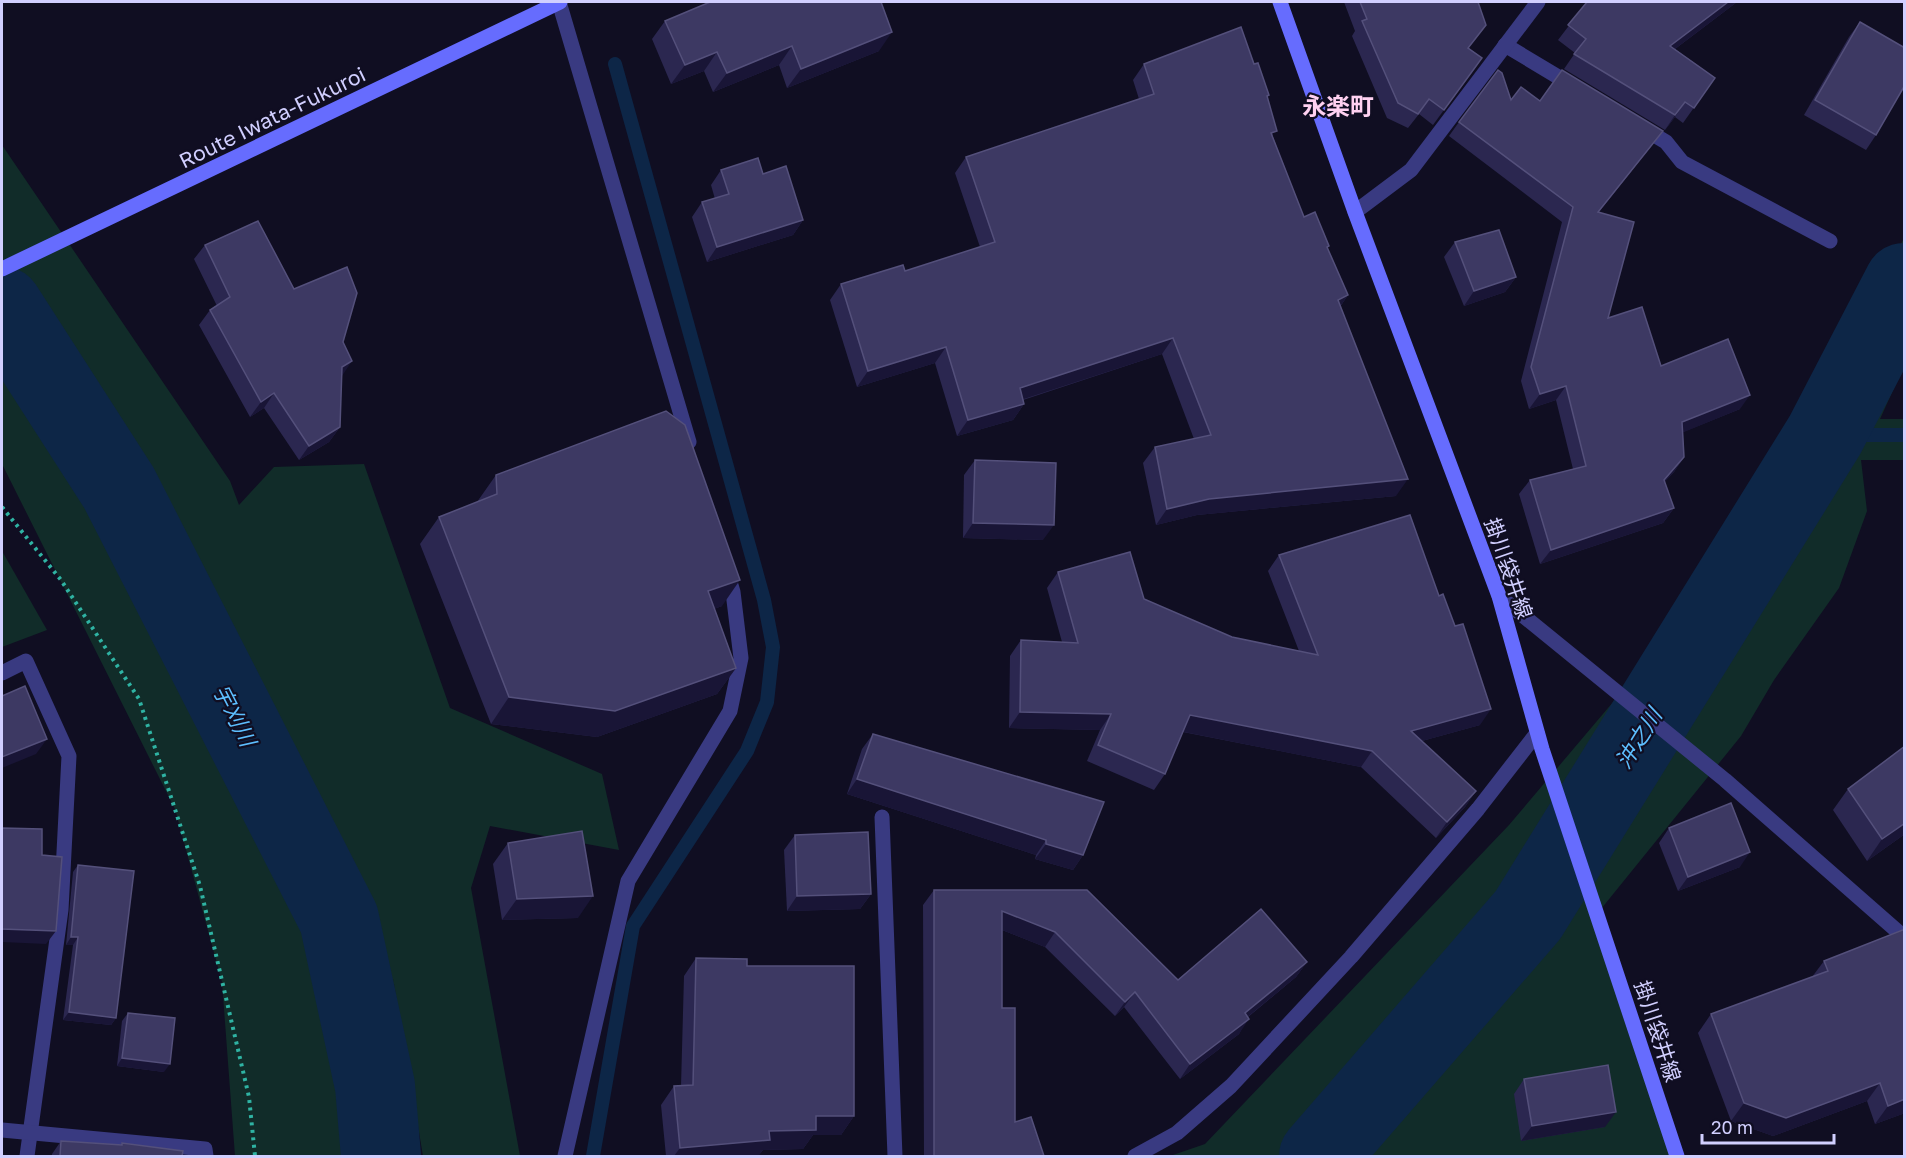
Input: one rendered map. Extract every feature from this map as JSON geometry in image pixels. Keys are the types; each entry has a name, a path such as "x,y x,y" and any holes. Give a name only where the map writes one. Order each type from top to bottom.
{"main road":[{"name":"Route Iwata-Fukuroi","path":"2,269 560,2"},
{"name":"掛川袋井線","path":"1280,2 1355,212 1499,596 1537,734 1677,1156"}],"street":[{"path":"560,2 693,456"},
{"path":"1355,212 1411,170 1539,2"},
{"path":"1505,45 1586,93"},
{"path":"1626,118 1666,142 1682,162 1830,241"},
{"path":"565,1156 628,881 730,711 741,658 733,592 723,558"},
{"path":"1499,596 1725,780 1905,937"},
{"path":"2,673 26,661 69,756 61,910 27,1156"},
{"path":"1135,1156 1178,1133 1231,1086 1358,949 1478,809 1537,734"},
{"path":"882,817 895,1156"},
{"path":"2,1130 205,1149 206,1156"}],"path":[{"path":"2,507 61,580 139,699 200,886 249,1097 255,1156"}],"green space":[{"path":"2,145 230,481 239,505 274,467 364,464 450,708 602,774 619,850 490,826 471,888 520,1156 423,1156 393,978 407,1071 415,1156 235,1156 222,982 175,809 2,464"},
{"path":"1904,238 1904,366 1880,419 1904,419 1904,460 1861,460 1867,511 1839,588 1774,680 1741,736 1597,914 1677,1156 1170,1156 1205,1144 1509,825 1696,604 1875,295"},
{"path":"2,551 47,630 2,647"}],"building":[{"path":"710,2 881,2 892,32 801,69 792,46 727,73 717,52 685,65 665,21"},
{"path":"1360,2 1478,2 1486,25 1468,48 1482,58 1444,110 1429,99 1418,114 1398,103 1362,21 1367,19"},
{"path":"1587,2 1728,2 1670,46 1715,78 1694,108 1685,102 1675,115 1574,54 1586,39 1568,25"},
{"path":"1860,22 1905,48 1905,85 1876,135 1815,100"},
{"path":"1241,27 1254,64 1258,63 1269,95 1267,96 1277,131 1271,133 1304,217 1315,212 1329,246 1327,247 1348,295 1338,300 1408,479 1209,499 1167,509 1155,447 1211,435 1173,338 1020,388 1024,404 968,420 946,347 868,371 841,284 903,265 905,271 995,242 966,157 1154,94 1144,64"},
{"path":"1498,70 1502,73 1511,100 1521,87 1540,101 1562,70 1663,131 1598,212 1634,222 1608,318 1642,307 1661,366 1728,339 1750,395 1682,422 1684,457 1664,480 1674,508 1551,550 1530,480 1586,466 1566,386 1540,394 1531,367 1573,207 1459,122"},
{"path":"758,158 763,174 786,166 803,220 717,247 702,202 729,194 721,170"},
{"path":"258,221 294,289 347,267 357,293 343,342 352,361 342,367 340,427 309,446 274,393 261,402 210,310 230,297 205,245"},
{"path":"1499,230 1516,277 1474,291 1455,242"},
{"path":"666,411 685,425 740,580 708,591 736,668 615,711 509,697 439,517 497,494 496,475"},
{"path":"975,460 1056,463 1054,525 973,523"},
{"path":"1410,515 1439,596 1443,594 1455,626 1463,624 1491,709 1411,731 1476,791 1447,822 1372,751 1190,715 1165,774 1098,745 1111,714 1020,712 1021,640 1078,643 1058,572 1130,552 1144,599 1232,637 1318,655 1279,555"},
{"path":"25,686 47,739 2,757 2,696"},
{"path":"873,734 1104,802 1083,855 1046,844 1046,840 857,779"},
{"path":"1905,746 1905,823 1882,839 1848,789"},
{"path":"1731,803 1750,852 1688,877 1669,828"},
{"path":"2,828 42,829 42,855 62,857 56,931 2,929"},
{"path":"582,831 593,896 517,899 508,843"},
{"path":"868,832 871,894 797,896 795,835"},
{"path":"78,865 134,871 116,1018 69,1012 78,937 71,937"},
{"path":"934,890 1087,890 1178,980 1261,909 1307,962 1245,1013 1249,1019 1190,1064 1135,992 1125,1002 1055,932 1002,911 1002,1008 1015,1008 1015,1122 1031,1117 1044,1156 934,1156"},
{"path":"1905,929 1905,1099 1888,1106 1880,1083 1786,1118 1744,1103 1711,1014 1828,971 1824,961"},
{"path":"696,958 747,959 747,966 854,966 854,1116 816,1116 816,1130 769,1131 770,1140 680,1148 674,1086 693,1085"},
{"path":"128,1013 175,1018 170,1064 122,1058"},
{"path":"1608,1065 1616,1112 1532,1126 1524,1079"},
{"path":"61,1141 122,1145 122,1143 183,1151 182,1156 60,1156"}],"waterway":[{"path":"593,1156 633,926 747,751 767,702 773,647 764,600 615,64"},
{"name":"沖之川","path":"1319,1156 1528,915 1825,435 1904,283"},
{"name":"宇刈川","path":"2,306 119,488 339,919 375,1086 381,1156"},
{"path":"1825,435 1904,435"},
{"path":"1332,1144 1354,1156"}],"district":[{"name":"永楽町","path":"1338,105"}]}
